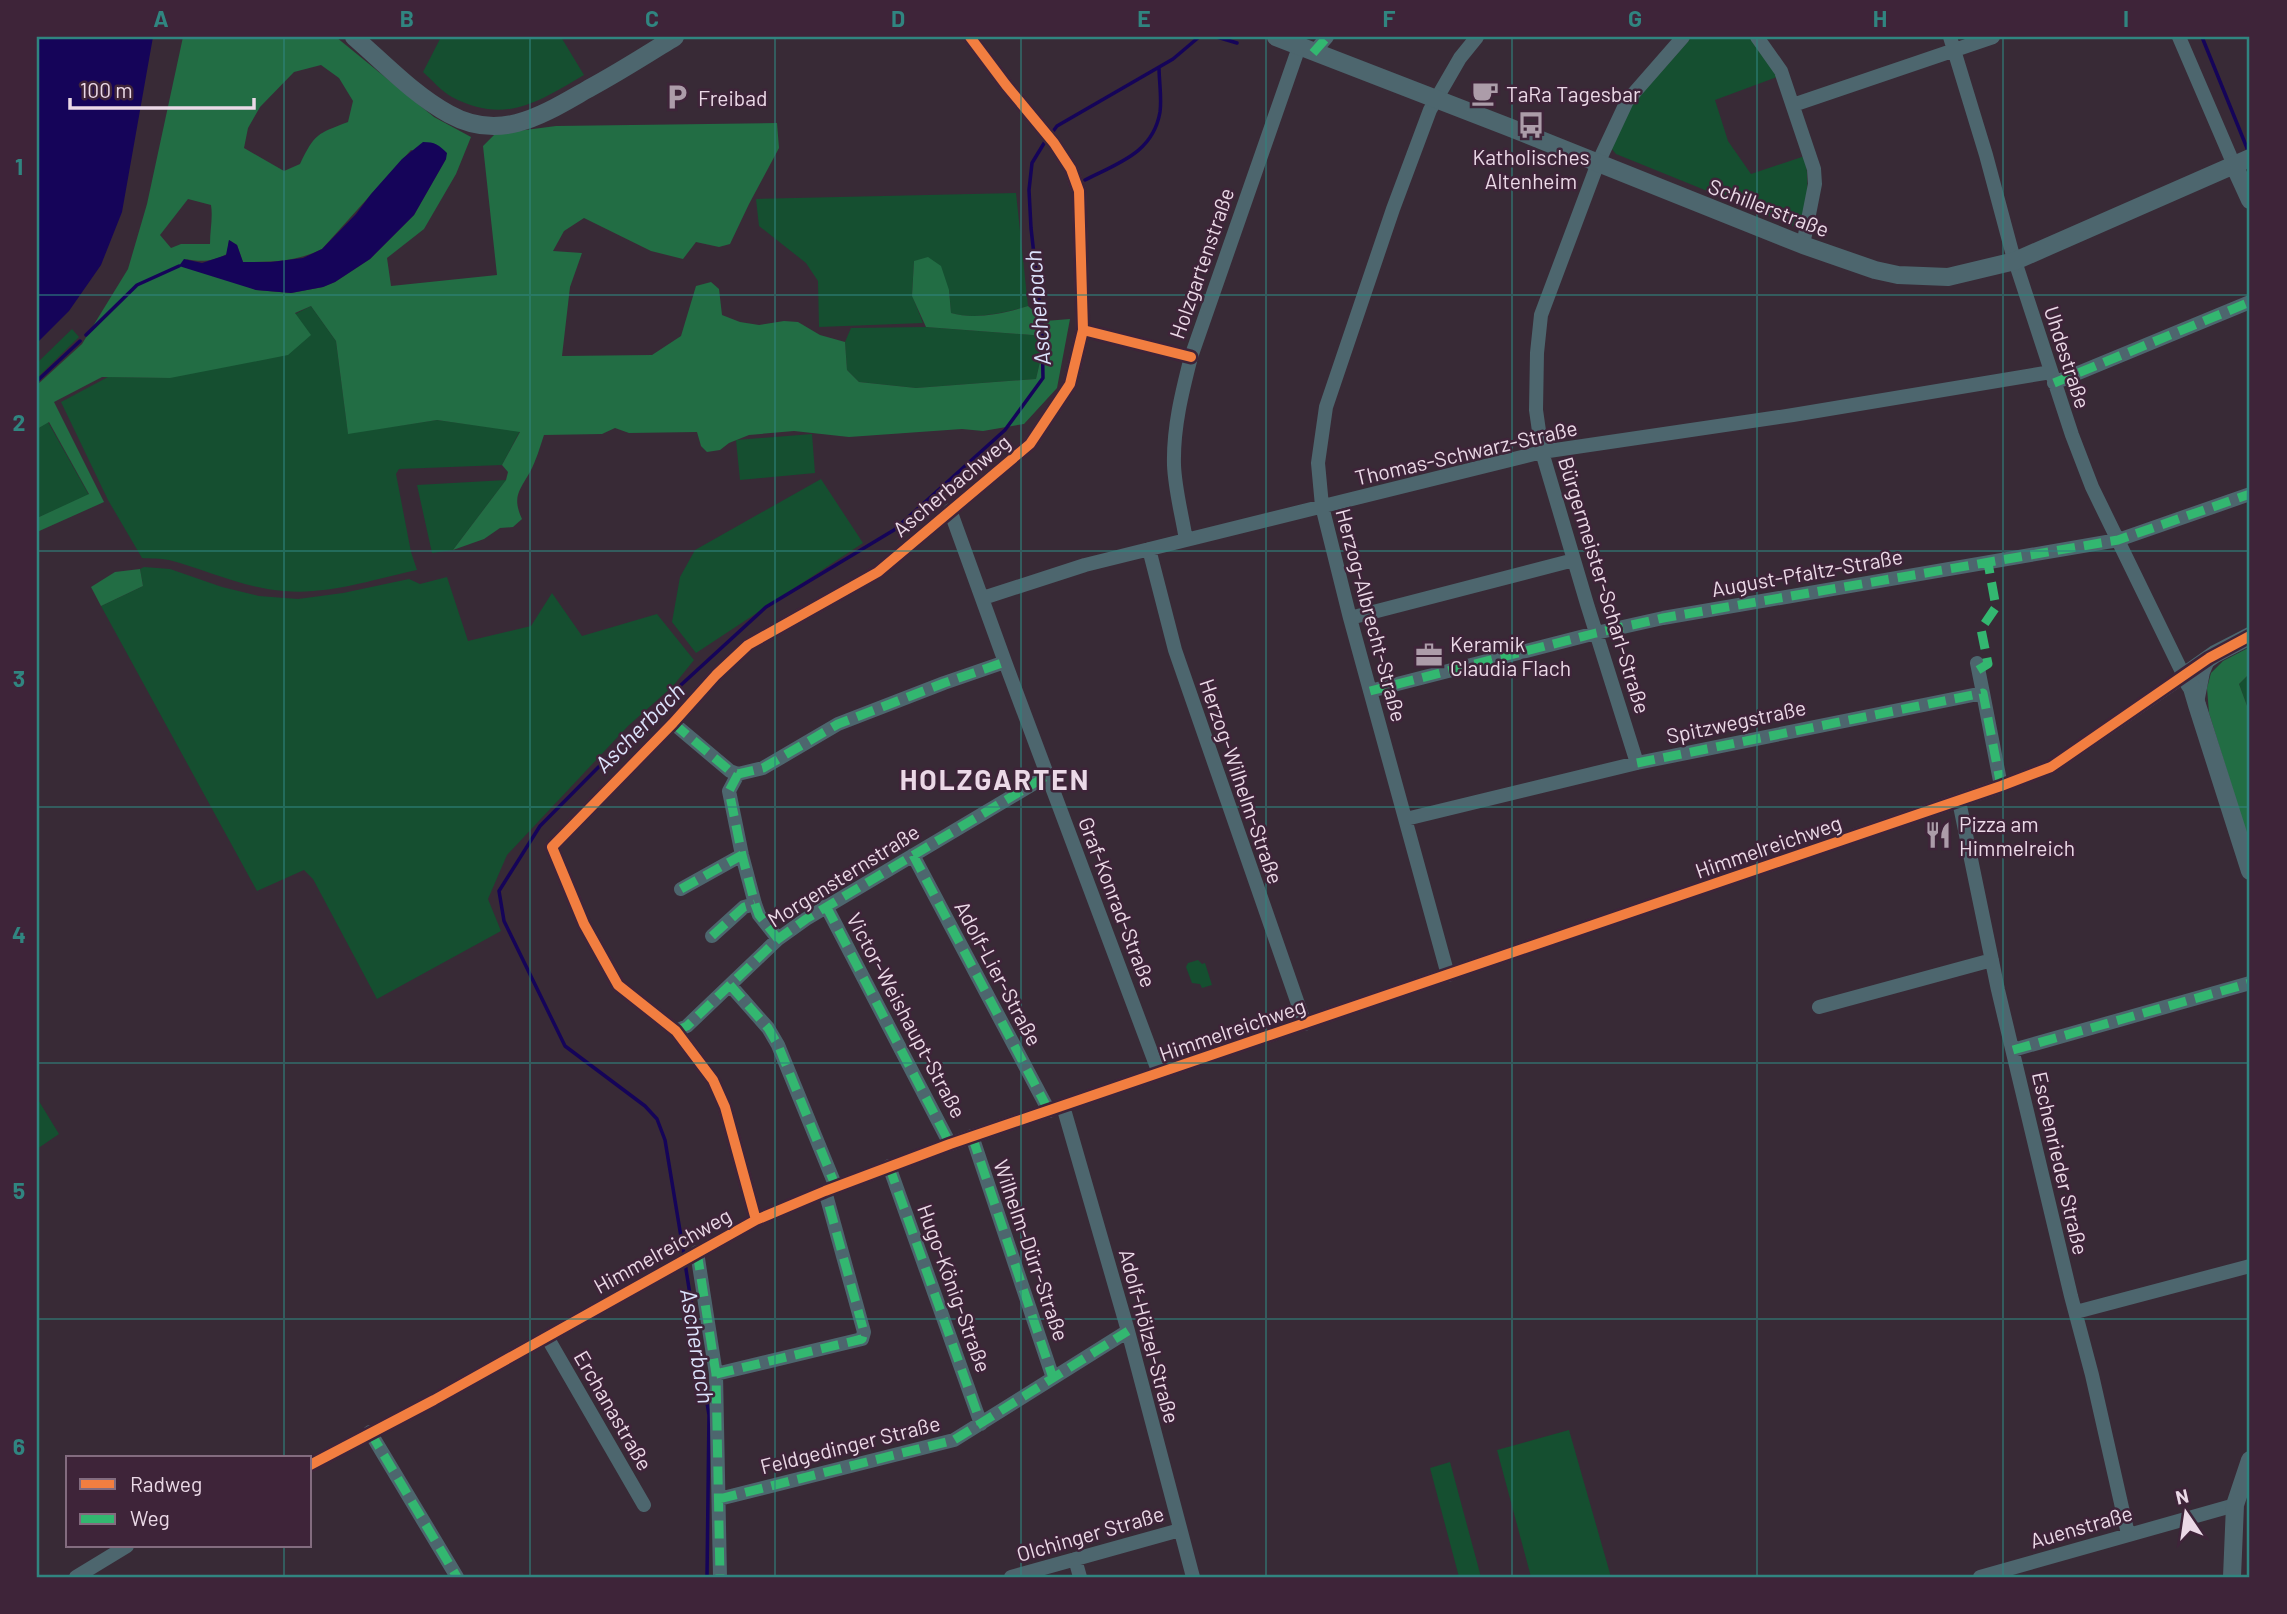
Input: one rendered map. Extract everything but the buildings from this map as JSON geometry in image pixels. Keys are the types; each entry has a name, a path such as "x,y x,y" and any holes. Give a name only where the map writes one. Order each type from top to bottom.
{"street":[{"path":"354,37 440,109 471,123 494,126 520,123 544,114 675,37"},
{"name":"Ascherbachweg","path":"676,1031 618,985 584,924 552,847 748,645 878,572 1030,444 1070,384 1083,330 1079,191 1071,169 1050,138 970,37"},
{"name":"Schillerstraße","path":"1276,37 1803,245 1875,270 1898,275 1948,277 2015,261 2242,161"},
{"path":"1306,50 1327,37"},
{"name":"Herzog-Albrecht-Straße","path":"1448,975 1350,618 1322,506 1318,463 1326,407 1393,209 1436,99 1460,58 1477,37"},
{"name":"Bürgermeister-Scharl-Straße","path":"1637,763 1542,452 1536,403 1537,353 1541,315 1598,163 1627,101 1684,37"},
{"path":"1757,37 1781,71 1814,169 1815,184 1803,245"},
{"path":"1793,105 1952,43 1993,37"},
{"path":"2179,37 2196,79 2242,161 2250,200"},
{"name":"Uhdestraße","path":"1952,43 2052,378 2092,487 2184,676"},
{"name":"Holzgartenstraße","path":"1186,540 1174,466 1174,441 1191,357 1306,50"},
{"name":"Thomas-Schwarz-Straße","path":"983,598 1085,565 1542,452 2052,378 2250,302"},
{"name":"August-Pfaltz-Straße","path":"1370,691 1663,618 2118,540 2250,494"},
{"name":"Graf-Konrad-Straße","path":"950,510 1159,1073"},
{"name":"Herzog-Wilhelm-Straße","path":"1149,549 1179,663 1305,1024"},
{"path":"1350,618 1574,560"},
{"path":"2250,636 2209,658 2184,676 2192,688 2250,871"},
{"path":"2197,705 2203,672 2209,658"},
{"path":"673,723 730,771 738,774 763,768 838,724 1005,662"},
{"path":"1977,663 2001,786"},
{"name":"Himmelreichweg","path":"312,1464 434,1400 756,1220 888,1166 972,1136 1959,801 2051,767 2184,676"},
{"name":"Spitzwegstraße","path":"1406,819 1637,763 1983,693"},
{"path":"738,774 729,791 742,855 759,915 778,939"},
{"name":"Morgensternstraße","path":"676,1031 687,1026 778,939 826,906 1048,775"},
{"name":"Eschenrieder Straße","path":"1959,801 1992,960 2092,1375 2127,1534"},
{"path":"681,889 742,855"},
{"name":"Adolf-Lier-Straße","path":"913,855 1049,1111"},
{"path":"712,936 744,907 755,904"},
{"name":"Victor-Weishaupt-Straße","path":"826,906 950,1144"},
{"path":"1819,1007 1992,960"},
{"path":"2013,1050 2250,983"},
{"path":"716,1374 862,1339 864,1332 830,1189 778,1045 768,1028 730,985"},
{"path":"676,1031 713,1080 725,1107 756,1220"},
{"name":"Adolf-Hölzel-Straße","path":"1063,1106 1128,1331 1193,1577"},
{"name":"Wilhelm-Dürr-Straße","path":"972,1136 1053,1378"},
{"name":"Hugo-König-Straße","path":"888,1166 981,1424"},
{"path":"694,1254 716,1374 720,1577"},
{"path":"2076,1312 2250,1266"},
{"name":"Feldgedinger Straße","path":"719,1499 954,1440 1128,1331"},
{"name":"Erchanastraße","path":"547,1336 644,1505"},
{"path":"370,1432 457,1577"},
{"path":"2232,1577 2235,1505 2250,1460"},
{"name":"Auenstraße","path":"1980,1577 2235,1505"},
{"name":"Olchinger Straße","path":"1011,1577 1180,1530"},
{"path":"76,1577 124,1548"},
{"path":"1075,1559 1080,1577"}],"green space":[{"path":"183,37 336,37 434,117 471,137 456,174 424,229 387,258 391,286 497,275 483,146 495,134 556,126 777,123 779,148 730,244 719,247 696,242 683,259 651,251 584,218 564,231 553,251 582,253 570,287 562,356 652,355 681,336 696,286 711,282 719,289 722,315 759,325 798,322 820,335 845,342 847,370 859,382 916,388 1036,379 1046,336 926,327 912,296 914,261 928,257 941,266 949,290 951,313 980,316 1028,306 1045,321 1070,319 1057,388 1024,424 983,431 962,429 849,437 794,431 749,435 720,450 707,452 701,446 697,432 629,433 615,428 602,434 544,435 534,463 518,494 517,505 522,519 513,527 500,528 484,539 453,550 506,480 508,472 502,465 520,432 437,420 348,434 336,341 311,306 295,313 311,335 288,355 170,378 102,377 54,402 104,502 37,532 37,518 89,494 49,422 37,429 37,385 82,344 128,269 147,204","holes":["321,65 339,78 353,101 348,122 318,136 309,146 300,164 284,171 244,148 248,128 260,107 294,72","411,150 446,159 414,215 370,259 323,287 291,293 256,290 185,259 206,261 221,257 227,254 229,240 237,245 243,262 293,259 322,249","188,199 211,205 210,244 181,244 171,248 160,235"]},
{"path":"441,37 561,37 584,75 521,107 489,109 471,105 448,95 423,72"},
{"path":"1692,37 1750,37 1777,77 1715,100 1728,141 1751,174 1805,156 1806,204 1801,221 1796,227 1616,154 1611,148 1631,106"},
{"path":"1016,193 1028,306 980,316 951,313 949,290 914,261 912,295 923,323 819,327 818,281 806,263 759,226 756,199"},
{"path":"311,306 336,341 348,433 437,420 520,431 502,465 399,469 396,474 417,570 368,582 301,592 240,583 169,560 142,558 108,500 61,402 108,377 170,378"},
{"path":"926,327 1046,336 1036,379 916,388 859,382 847,370 845,342 851,328"},
{"path":"72,329 79,337 37,378 37,363"},
{"path":"48,422 89,495 37,518 37,429"},
{"path":"812,434 815,473 740,480 736,440"},
{"path":"821,479 863,543 696,653 672,622 680,577 695,550"},
{"path":"506,480 453,550 432,553 417,485"},
{"path":"140,569 170,569 222,587 259,596 298,599 409,579 420,584 447,577 468,641 531,626 552,593 582,636 657,614 694,660 673,686 628,726 507,855 488,899 501,931 377,999 313,879 304,870 257,891 101,606 143,586"},
{"path":"140,569 143,586 101,606 91,587 115,572"},
{"path":"2250,647 2250,673 2239,684 2250,714 2250,845 2209,713 2207,688 2211,673 2223,661"},
{"path":"2250,673 2250,714 2239,684"},
{"path":"1198,960 1202,964 1205,963 1212,985 1202,988 1200,984 1192,983 1186,967 1188,963"},
{"path":"37,1098 59,1134 37,1149"},
{"path":"1569,1430 1611,1577 1531,1577 1497,1450"},
{"path":"1450,1462 1481,1577 1459,1577 1430,1468"}],"shaded area":[{"path":"39,37 153,37 122,212 101,265 69,311 37,343 37,40"},
{"path":"423,142 436,144 447,153 414,215 370,259 335,282 291,293 256,290 179,266 184,259 202,263 226,255 229,240 237,245 243,262 303,258 322,249 356,214 402,159"}],"waterway":[{"name":"Ascherbach","path":"1051,134 1057,126 1173,59 1199,37"},
{"name":"Ascherbach","path":"1217,37 1237,43"},
{"path":"2202,37 2249,153"},
{"path":"1085,180 1132,155 1150,138 1160,112 1159,67"},
{"name":"Ascherbach","path":"684,1255 665,1140 657,1119 645,1106 565,1046 504,921 499,891 540,826 670,695 766,607 894,530 1005,430 1043,378 1042,326 1029,190 1032,163 1046,140"},
{"path":"86,335 137,285 179,266"},
{"path":"37,381 80,341"},
{"name":"Ascherbach","path":"685,1263 709,1415 707,1577"}],"marked path":[{"path":"1313,53 1327,37"},
{"path":"2054,383 2250,302"},
{"path":"1370,691 1663,618 2118,540 2250,494"},
{"path":"1978,670 1988,664 1981,629 1996,607 1988,563"},
{"path":"673,723 730,771 738,774 763,768 838,724 1005,662"},
{"path":"1637,763 1983,693 2001,786"},
{"path":"738,774 729,791 742,855 759,915 778,939"},
{"path":"676,1031 687,1026 778,939 806,919 1048,775"},
{"path":"681,889 742,855"},
{"path":"913,855 1049,1111"},
{"path":"712,936 744,907 755,904"},
{"path":"826,906 950,1144"},
{"path":"2013,1050 2250,983"},
{"path":"730,985 768,1028 778,1045 836,1187"},
{"path":"972,1136 1053,1378"},
{"path":"889,1166 981,1424"},
{"path":"716,1374 862,1339 864,1332 825,1191"},
{"path":"697,1252 716,1374 720,1577"},
{"path":"719,1499 954,1440 1128,1331"},
{"path":"370,1432 457,1577"}],"cycle path":[{"path":"756,1220 725,1107 713,1080 676,1031 618,985 584,924 552,847 748,645 878,572 1030,444 1070,384 1083,330 1079,191 1071,169 1054,143 970,37"},
{"path":"1083,330 1191,357"},
{"path":"312,1464 434,1400 756,1220 950,1144 2051,767 2209,658 2250,636"}],"place":[{"name":"TaRa Tagesbar","path":"1485,93"},
{"name":"Freibad","path":"677,97"},
{"name":"Katholisches Altenheim","path":"1531,125"},
{"name":"Keramik Claudia Flach","path":"1429,655"},
{"name":"Pizza am Himmelreich","path":"1938,835"}],"district":[{"name":"HOLZGARTEN","path":"995,779"}]}
